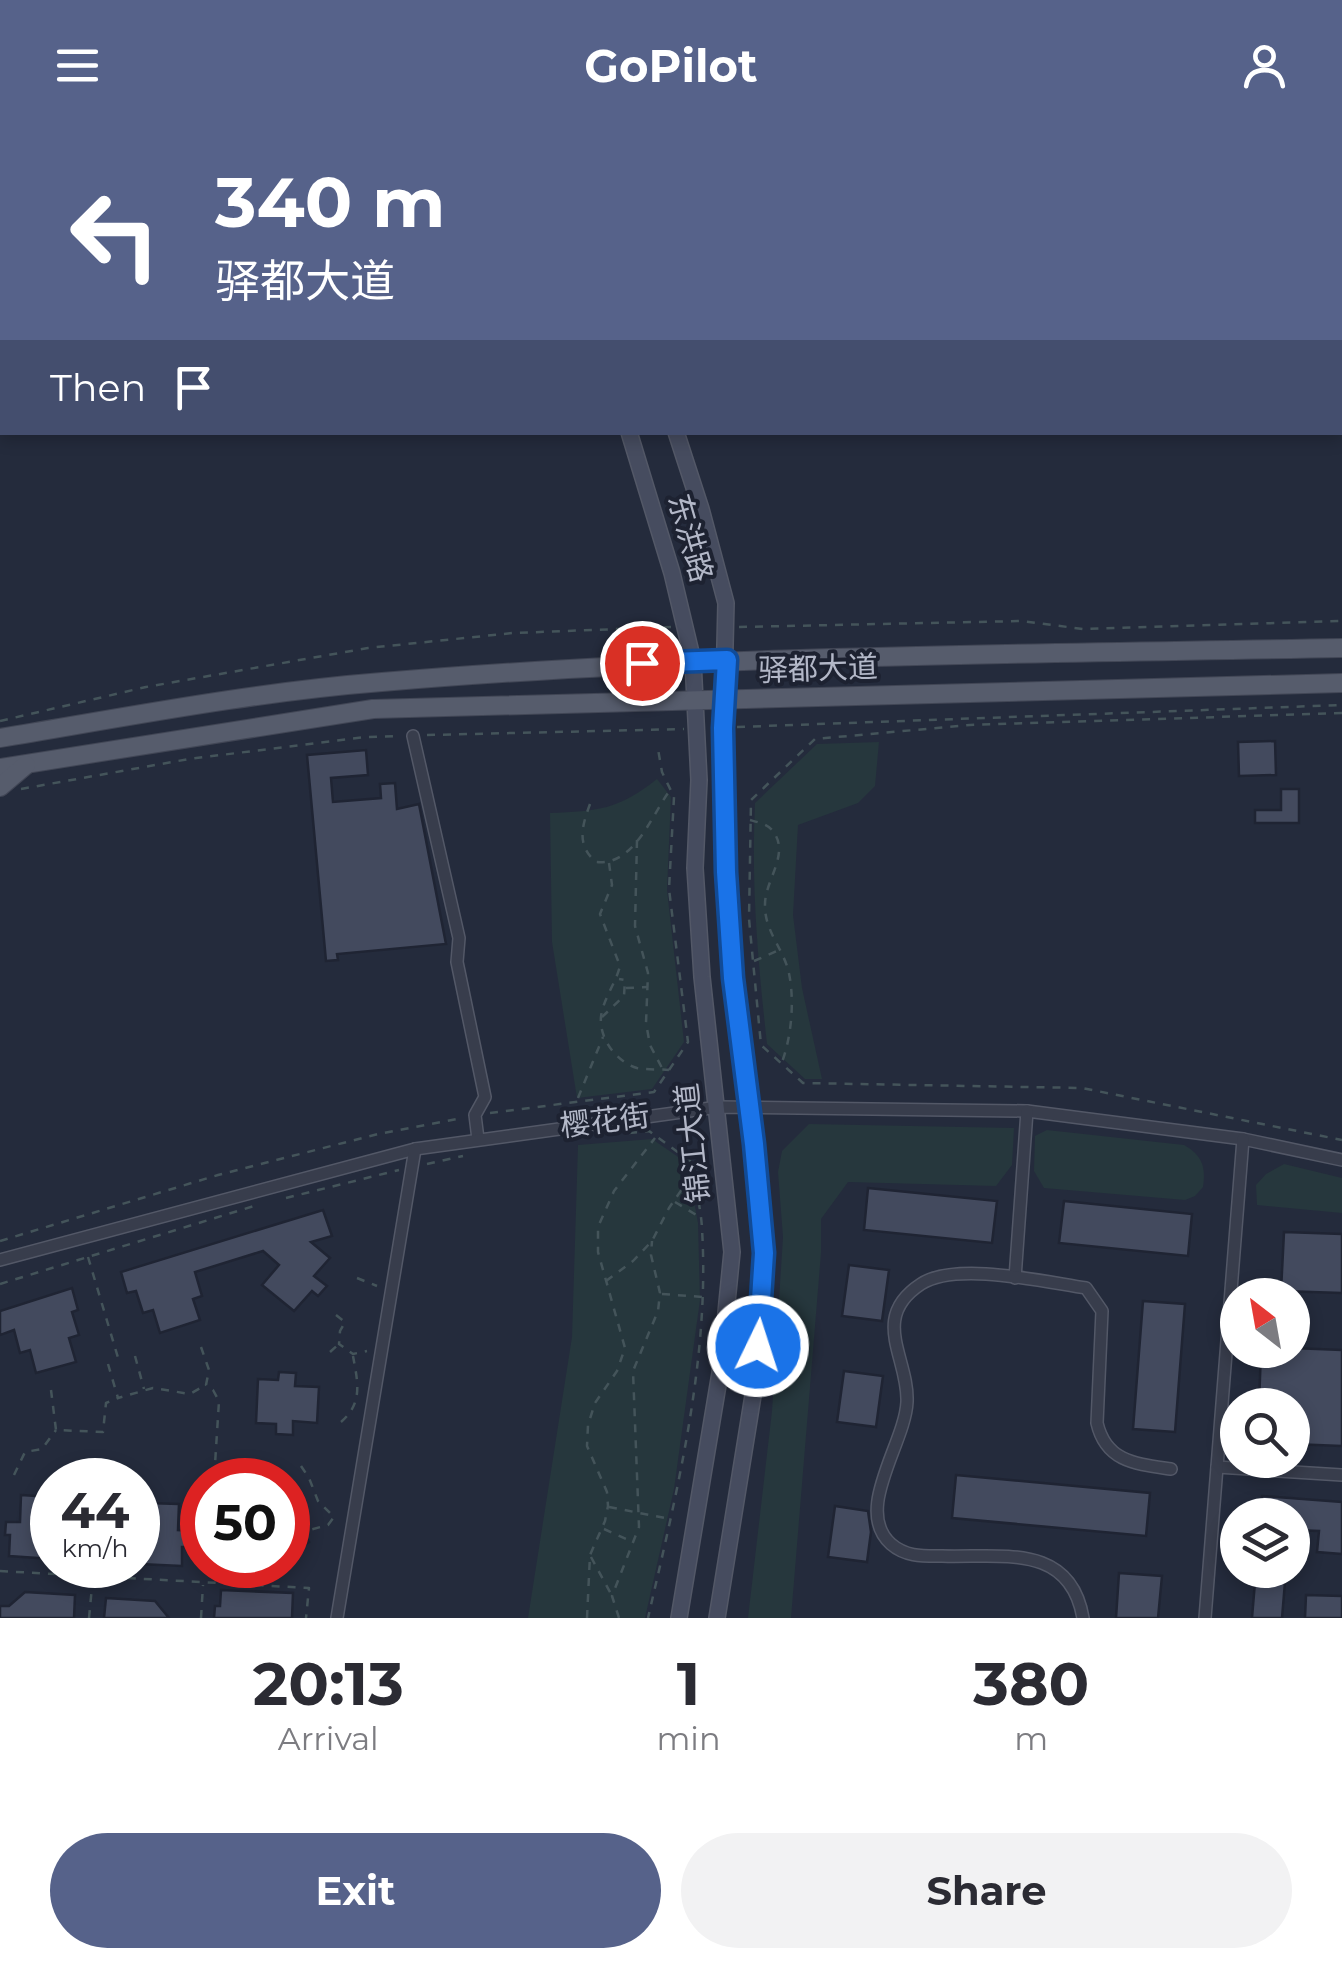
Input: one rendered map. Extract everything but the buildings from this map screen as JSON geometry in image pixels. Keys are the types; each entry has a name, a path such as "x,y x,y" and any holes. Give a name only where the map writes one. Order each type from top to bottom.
{"main road":[{"name":"东洪路","path":"631,435 672,572 693,660"},
{"name":"东洪路","path":"677,435 726,602 727,660"},
{"name":"驿都大道","path":"9,736 377,682 693,660 1342,648"},
{"name":"锦江大道","path":"679,1618 720,1373 732,1252 702,977 695,868 699,780 693,660"},
{"name":"锦江大道","path":"717,1618 757,1360 764,1253 732,961 723,728 727,660"},
{"name":"驿都大道","path":"0,768 373,709 1342,683"},
{"path":"0,724 9,736"},
{"path":"8,789 27,764"}],"street":[{"path":"413,736 459,938 457,962 484,1097 475,1115 478,1139"},
{"name":"樱花街","path":"0,1260 415,1150 718,1106 1027,1111 1243,1139 1342,1160"},
{"path":"1015,1278 1027,1111"},
{"path":"1205,1618 1243,1139"},
{"path":"336,1618 415,1150"},
{"path":"1083,1618 1070,1583 1055,1568 1036,1558 912,1556 888,1541 876,1516 907,1401 893,1330 898,1311 923,1282 942,1275 1015,1278 1086,1288 1096,1298 1102,1326 1097,1423 1100,1436 1107,1448 1129,1463 1171,1469"},
{"path":"1217,1467 1342,1475"}],"path":[{"path":"728,627 1021,621 1083,629 1342,621"},
{"path":"0,724 146,687 368,648 513,633 685,626"},
{"path":"723,728 1342,705"},
{"path":"1342,713 970,725 815,739 751,800 749,919 761,1045 803,1083 1082,1088 1342,1140"},
{"path":"8,789 189,759 364,737 697,728"},
{"path":"0,1241 218,1175 378,1134 475,1115 654,1092 688,1042 669,890 674,797 662,772 658,749"},
{"path":"590,804 582,827 582,844 596,862 609,863 632,849 668,793"},
{"path":"750,820 770,827 777,838 776,864 765,902 767,925 788,969 792,995 788,1046 781,1063"},
{"path":"637,840 635,926 648,973 646,1023 662,1070"},
{"path":"609,863 612,885 600,914 620,966 602,1018 604,1035 625,1062 638,1068 670,1070"},
{"path":"753,961 780,949"},
{"path":"602,1018 624,996 625,980 617,979"},
{"path":"624,988 648,987"},
{"path":"577,1100 589,1079 604,1035"},
{"path":"630,1133 648,1131 690,1161 700,1217 703,1298 698,1353 671,1520 648,1618"},
{"path":"587,1618 590,1555 608,1506 607,1492 587,1446 588,1424 595,1403 617,1371 624,1348 598,1252 598,1227 603,1210 656,1137"},
{"path":"280,1200 468,1155"},
{"path":"605,1282 634,1261 652,1241 692,1175"},
{"path":"674,1202 700,1217"},
{"path":"0,1284 262,1204"},
{"path":"612,1596 635,1543 640,1512 633,1372 658,1311 660,1294 650,1255 652,1241"},
{"path":"88,1256 119,1360"},
{"path":"358,1278 382,1292"},
{"path":"660,1294 703,1298"},
{"path":"336,1315 346,1322 340,1331 340,1344"},
{"path":"330,1352 340,1344"},
{"path":"340,1344 353,1354 373,1345"},
{"path":"56,1430 103,1432 106,1404 118,1398 154,1388 190,1394 206,1385 210,1370 201,1347"},
{"path":"341,1422 356,1407 358,1389 353,1354"},
{"path":"135,1356 144,1390"},
{"path":"108,1364 118,1398"},
{"path":"206,1385 219,1401 215,1458"},
{"path":"14,1475 25,1452 42,1449 56,1430 51,1390"},
{"path":"310,1485 318,1501 334,1517 328,1525 310,1530"},
{"path":"608,1506 671,1520"},
{"path":"603,1528 635,1543"},
{"path":"590,1555 620,1618"},
{"path":"0,1571 30,1573"},
{"path":"89,1618 92,1588"},
{"path":"201,1618 203,1588"},
{"path":"306,1618 309,1588"}],"shaded area":[{"path":"879,742 875,786 858,803 798,825 793,915 802,988 822,1079 805,1079 767,1044 756,924 755,803 817,744"},
{"path":"657,779 671,797 667,890 684,1042 652,1089 577,1098 552,942 550,813 607,807 631,797"},
{"path":"809,1124 1014,1128 1012,1165 996,1186 848,1182 821,1219 791,1618 748,1618 772,1411 783,1237 778,1172 782,1151"},
{"path":"1047,1130 1184,1145 1201,1162 1203,1187 1185,1200 1044,1188 1034,1171 1035,1136"},
{"path":"652,1139 687,1163 698,1223 700,1300 674,1489 645,1618 528,1618 572,1337 578,1145"},
{"path":"1284,1164 1342,1178 1342,1213 1257,1205 1256,1185"}],"route":[{"path":"642,663 727,660 723,728 726,872 733,978 764,1253 758,1346"}]}
